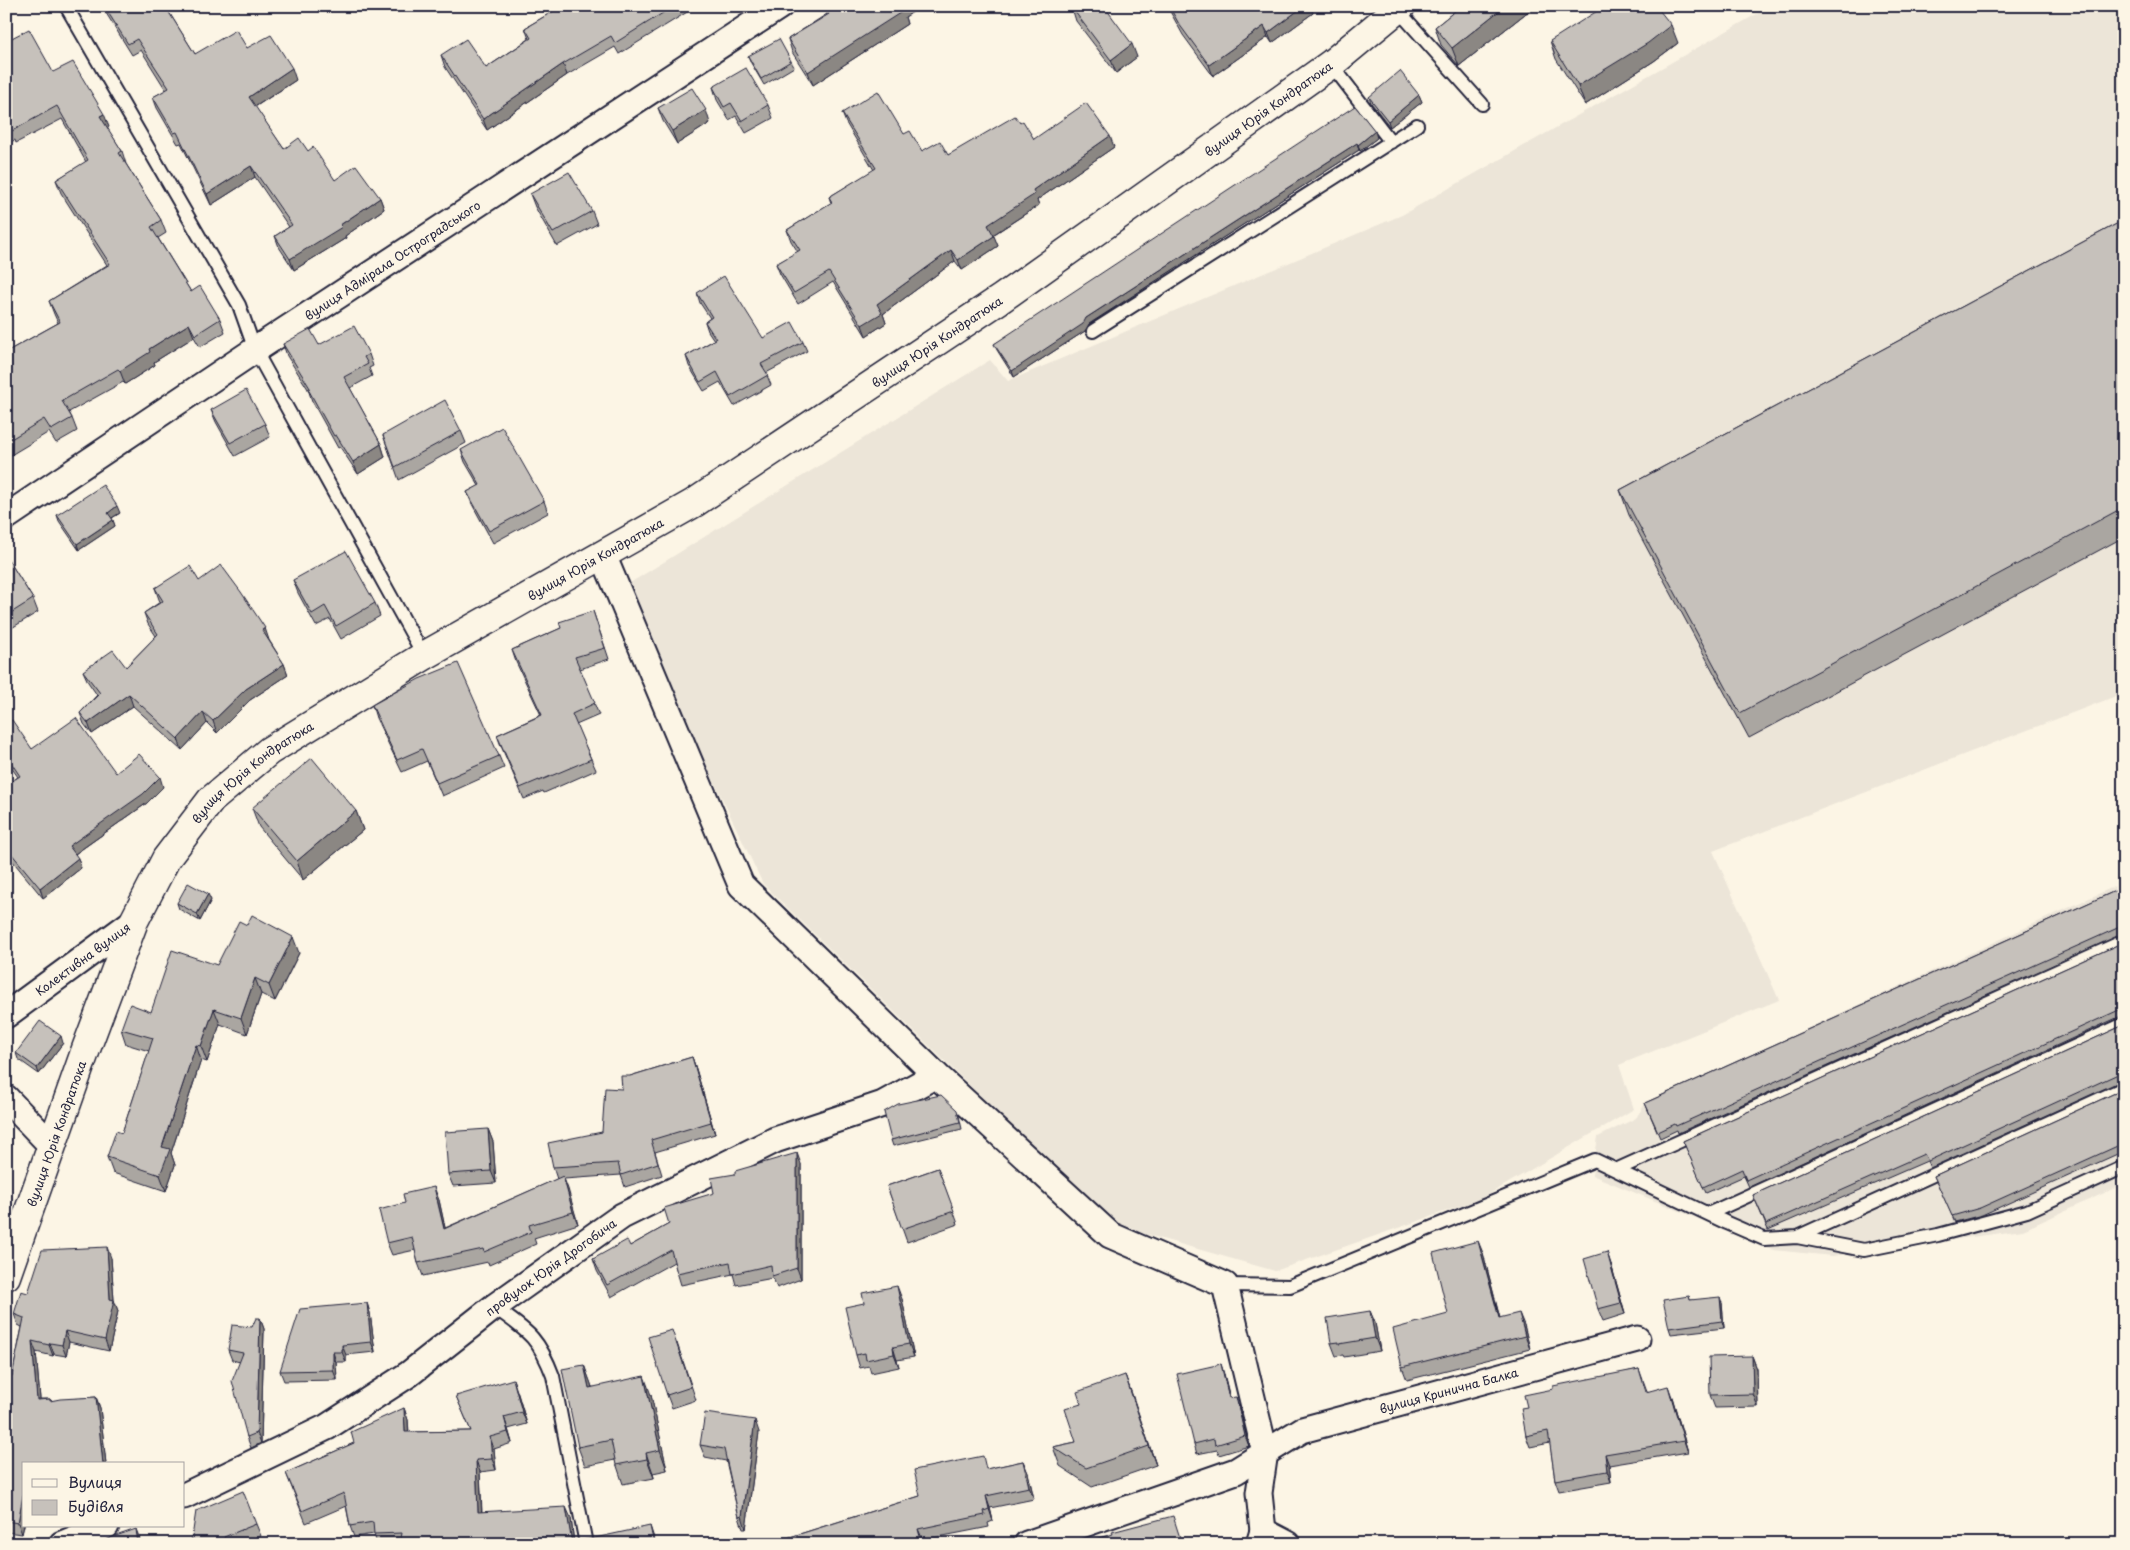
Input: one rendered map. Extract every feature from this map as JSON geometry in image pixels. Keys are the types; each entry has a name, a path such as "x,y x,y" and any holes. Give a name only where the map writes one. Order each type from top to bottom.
{"street":[{"name":"вулиця Адмірала Остроградського","path":"6,517 255,350 780,6"},
{"name":"вулиця Юрія Кондратюка","path":"6,1276 86,1049 134,921 166,859 211,800 269,751 424,656 694,502 1002,298 1331,64 1399,8"},
{"path":"603,555 741,885 936,1075 1110,1235 1226,1285 1265,1452 1259,1493 1261,1538 1288,1544"},
{"name":"Колективна вулиця","path":"6,1015 134,921"},
{"name":"провулок Юрія Дрогобича","path":"185,1496 327,1427 409,1374 494,1307 622,1216 775,1140 883,1104 936,1075"},
{"path":"6,1098 52,1146"},
{"name":"вулиця Кринична Балка","path":"1027,1544 1236,1470 1302,1430 1637,1339"},
{"path":"62,1544 101,1528"}],"lane":[{"path":"66,6 239,305 255,350 424,656"},
{"path":"1399,8 1482,104"},
{"path":"1331,64 1391,142"},
{"path":"1092,331 1417,125"},
{"path":"1618,1169 2124,941"},
{"path":"1708,1214 2124,1024"},
{"path":"1797,1237 2124,1088"},
{"path":"1226,1285 1290,1286 1594,1160 1618,1169 1708,1214 1764,1239 1797,1237 1864,1250 1938,1235 2026,1211 2124,1167"},
{"path":"494,1307 530,1333 544,1352 553,1376 586,1544"}],"shaded area":[{"path":"1771,6 2124,6 2124,693 1713,851 1779,1000 1619,1065 1634,1109 1481,1199 1275,1271 1113,1225 763,884 632,610 630,583 990,360 1008,381 1402,215"},
{"path":"2124,882 2124,1184 2023,1230 1832,1256 1774,1250 1592,1175 1598,1137 1636,1118 1645,1104"}],"building":[{"path":"104,6 165,6 195,54 236,30 247,48 271,35 292,68 249,97 284,149 299,138 308,151 313,147 335,180 356,165 380,198 340,225 342,227 290,259 275,236 292,225 251,166 207,194 177,132 174,133 153,97 169,88 137,39 128,44"},
{"path":"562,6 674,6 615,43 611,36 563,64 483,119 441,55 466,39 486,68 531,38 525,28"},
{"path":"826,6 900,6 903,11 808,72 788,39 829,14"},
{"path":"1074,6 1104,6 1132,44 1111,60 1072,8"},
{"path":"1169,6 1304,6 1268,33 1264,26 1209,65 1179,24"},
{"path":"1461,6 1505,6 1452,48 1435,27"},
{"path":"1605,6 1656,6 1671,25 1648,43 1578,86 1550,41"},
{"path":"29,29 53,72 73,62 104,114 100,116 122,151 119,153 161,220 151,227 191,292 200,286 220,319 195,335 189,324 149,349 150,352 120,371 118,369 62,401 72,418 51,430 44,419 6,442 6,352 60,322 49,301 110,264 56,180 88,160 57,106 12,131 10,127 6,129 6,41"},
{"path":"779,39 791,61 761,79 748,56"},
{"path":"746,68 768,105 742,121 731,103 724,107 713,87"},
{"path":"1400,71 1419,95 1388,121 1369,97"},
{"path":"692,88 706,110 672,131 658,108"},
{"path":"878,91 904,134 910,131 922,151 940,141 948,155 1015,116 1020,123 1023,121 1034,139 1086,103 1110,136 1033,190 1035,194 988,225 994,236 958,260 951,250 877,304 882,313 862,325 829,272 794,293 776,264 800,250 787,230 832,202 829,197 876,168 842,113"},
{"path":"1355,106 1375,131 1358,145 1357,143 1086,318 1083,324 1012,371 994,344"},
{"path":"569,172 592,211 553,233 530,194"},
{"path":"2124,220 2124,507 1740,713 1620,490"},
{"path":"724,276 763,338 792,322 803,342 761,364 768,375 730,397 717,372 700,382 686,356 716,339 705,322 712,317 697,293"},
{"path":"354,326 369,354 364,357 368,364 344,377 381,444 353,462 336,435 334,436 308,389 310,388 283,344 310,329 319,345"},
{"path":"246,390 265,424 230,443 211,410"},
{"path":"445,400 461,431 395,467 383,435"},
{"path":"502,427 544,501 489,531 467,492 480,485 461,450"},
{"path":"103,485 117,506 108,513 113,520 77,544 57,515"},
{"path":"346,551 375,603 336,626 325,606 312,614 293,580"},
{"path":"6,556 33,599 6,616"},
{"path":"221,565 265,628 262,630 284,664 246,689 213,721 203,712 178,739 129,694 88,723 80,713 100,693 83,671 113,650 126,667 158,634 144,613 163,601 155,588 190,566 199,581"},
{"path":"593,611 605,648 575,657 595,703 572,714 591,759 520,788 497,735 542,715 512,650 561,628 559,622"},
{"path":"458,663 499,756 437,783 422,749 397,760 372,705 419,679"},
{"path":"76,718 116,773 139,754 160,777 143,794 69,846 78,858 40,888 6,847 6,785 20,776 6,755 6,724 12,720 32,749"},
{"path":"312,758 356,811 297,861 252,808"},
{"path":"188,883 208,894 197,914 177,903"},
{"path":"2124,887 2124,928 2122,926 1676,1126 1675,1124 1658,1132 1645,1103"},
{"path":"252,915 293,937 269,985 255,978 241,1018 214,1009 201,1046 196,1045 162,1147 170,1149 160,1175 107,1157 116,1131 122,1133 153,1038 121,1029 130,1004 151,1012 172,950 217,965 239,921 247,925"},
{"path":"2124,942 2124,1010 2119,1010 1746,1180 1742,1169 1703,1187 1683,1141"},
{"path":"40,1021 61,1036 37,1068 16,1053"},
{"path":"2124,1025 2124,1075 2118,1074 1928,1161 1924,1154 1766,1224 1753,1195"},
{"path":"692,1057 711,1122 651,1140 658,1163 621,1175 618,1163 553,1167 548,1143 602,1132 605,1088 622,1089 621,1076 630,1076"},
{"path":"2124,1089 2124,1143 1980,1208 1952,1216 1934,1176"},
{"path":"941,1095 957,1110 960,1122 891,1140 884,1112 898,1104"},
{"path":"488,1129 491,1171 448,1174 445,1132"},
{"path":"797,1153 797,1268 772,1276 771,1265 732,1274 730,1262 677,1273 671,1250 607,1285 593,1259 627,1240 630,1246 669,1224 664,1208 714,1193 711,1178 735,1174 735,1171"},
{"path":"938,1168 954,1211 902,1229 887,1186"},
{"path":"563,1176 573,1212 529,1225 531,1232 484,1252 483,1249 418,1263 412,1237 387,1243 379,1210 405,1203 403,1194 434,1187 444,1229"},
{"path":"1478,1241 1499,1318 1519,1313 1525,1336 1402,1367 1393,1329 1448,1314 1433,1253"},
{"path":"107,1247 110,1299 114,1300 105,1340 65,1331 62,1345 50,1343 49,1345 32,1341 37,1400 50,1399 50,1401 96,1397 103,1462 22,1462 22,1501 18,1523 6,1521 6,1374 12,1376 24,1318 14,1314 21,1291 28,1293 42,1250"},
{"path":"1607,1252 1621,1303 1598,1309 1584,1259"},
{"path":"897,1286 909,1344 893,1347 894,1354 866,1360 865,1353 856,1355 845,1307 864,1303 862,1293"},
{"path":"1689,1296 1690,1300 1720,1297 1722,1321 1669,1328 1663,1300"},
{"path":"367,1303 371,1342 342,1345 342,1352 333,1352 333,1370 280,1371 300,1309"},
{"path":"1370,1311 1375,1338 1339,1344 1339,1342 1331,1343 1327,1318"},
{"path":"256,1318 260,1318 257,1433 247,1437 232,1381 243,1353 228,1350 232,1325 252,1327"},
{"path":"672,1330 691,1387 667,1395 648,1337"},
{"path":"1752,1356 1753,1394 1710,1395 1709,1357"},
{"path":"1221,1364 1229,1398 1236,1397 1245,1436 1215,1445 1214,1439 1194,1444 1177,1374"},
{"path":"584,1365 589,1388 644,1376 660,1450 646,1453 647,1459 616,1465 611,1440 578,1447 562,1369"},
{"path":"1639,1369 1646,1392 1668,1386 1684,1441 1605,1454 1607,1471 1555,1480 1548,1431 1526,1436 1521,1408 1527,1407 1524,1395 1553,1389 1553,1386"},
{"path":"1125,1375 1149,1446 1086,1468 1053,1447 1076,1442 1065,1409 1081,1404 1077,1392"},
{"path":"513,1379 522,1412 504,1417 508,1432 490,1437 492,1459 476,1460 478,1512 566,1507 572,1543 650,1526 654,1544 400,1544 402,1533 374,1534 373,1522 350,1526 344,1493 302,1511 286,1473 354,1443 351,1432 404,1408 405,1432 471,1431 456,1396"},
{"path":"705,1413 755,1420 742,1516 739,1517 724,1449 700,1445"},
{"path":"983,1456 986,1469 1023,1461 1029,1487 986,1496 989,1509 984,1511 985,1515 918,1529 922,1544 888,1544 887,1542 880,1544 768,1544 920,1496 914,1470"},
{"path":"243,1491 256,1524 224,1537 227,1544 191,1544 196,1511"},
{"path":"1173,1516 1182,1544 1080,1544 1113,1534 1112,1532"},
{"path":"136,1529 138,1544 110,1544 110,1538"}]}
